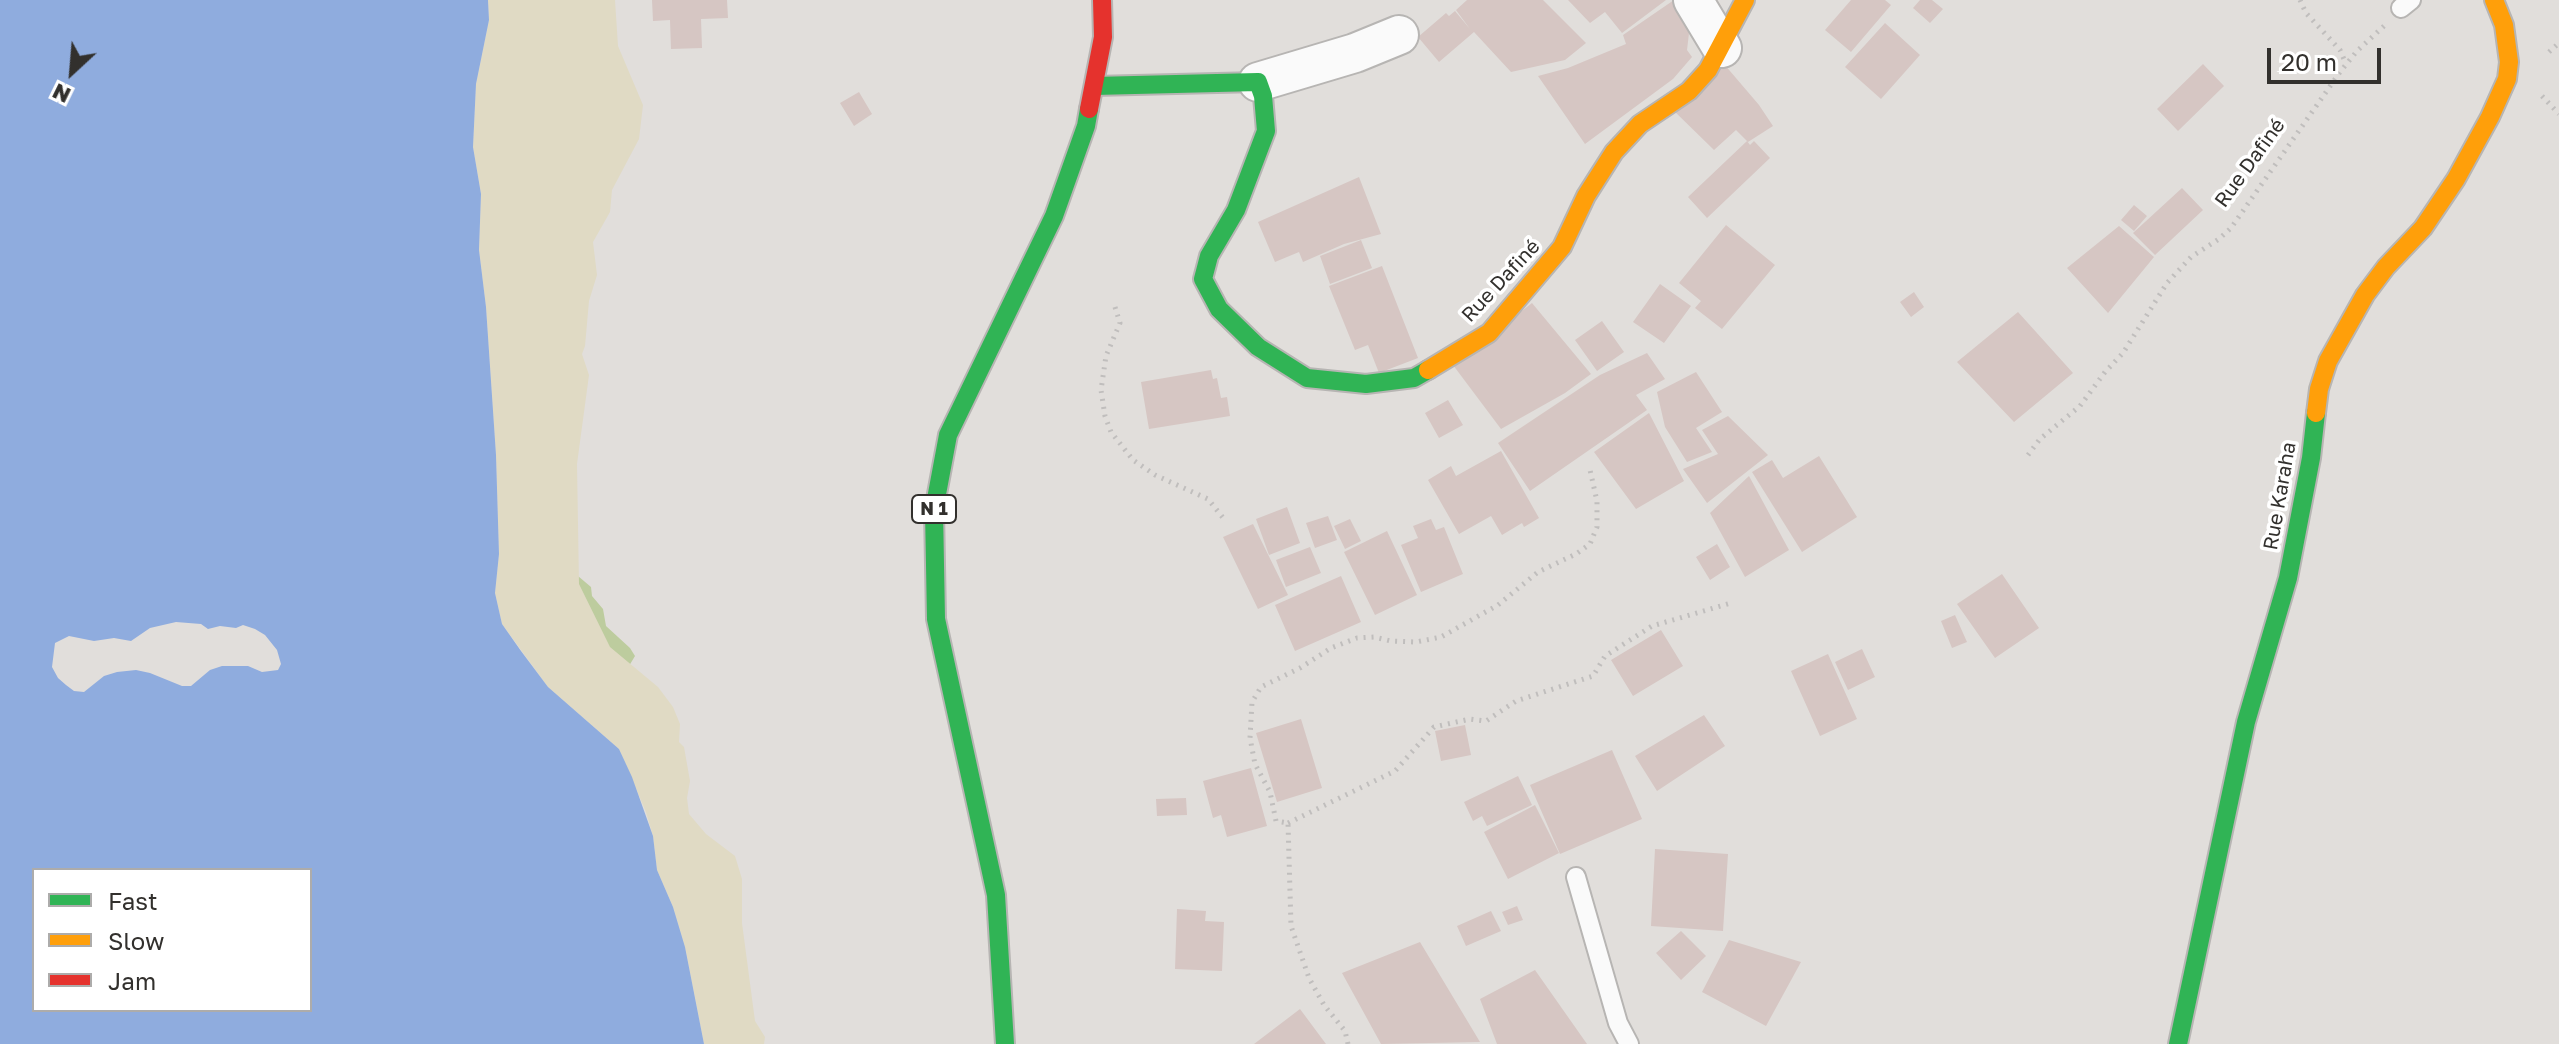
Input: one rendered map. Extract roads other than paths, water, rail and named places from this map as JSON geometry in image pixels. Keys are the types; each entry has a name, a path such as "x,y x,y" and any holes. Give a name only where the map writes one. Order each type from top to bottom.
{"street":[{"name":"N 1","path":"1005,1044 996,895 936,619 934,510 948,435 1054,216 1086,126 1103,37 1102,0"},
{"path":"1693,0 1722,48"},
{"name":"Rue Dafiné","path":"1258,82 1263,96 1266,131 1236,210 1209,256 1203,279 1219,309 1258,347 1307,378 1366,384 1414,378 1489,333 1562,247 1586,196 1614,152 1640,124 1689,91 1708,70 1745,0"},
{"name":"Rue Karaha","path":"2178,1044 2246,722 2288,578 2311,458 2319,389 2328,361 2365,295 2386,267 2423,228 2456,179 2490,117 2507,79 2509,62 2504,25 2494,0"},
{"path":"1094,86 1258,82 1355,53 1399,35"}],"lane":[{"path":"1576,877 1618,1023 1629,1044"}],"water":[{"path":"0,0 488,0 489,20 476,84 473,147 481,194 479,250 496,455 499,554 495,593 502,624 521,651 548,687 619,749 632,777 653,836 657,870 685,947 704,1044 0,1044","holes":["176,622 201,624 208,629 243,625 255,629 265,635 277,650 281,664 278,670 262,672 248,666 222,666 210,670 191,686 182,686 136,670 117,672 104,676 84,692 74,691 66,685 52,667 55,643 69,636 94,641 114,638 131,641 150,628"]}]}
